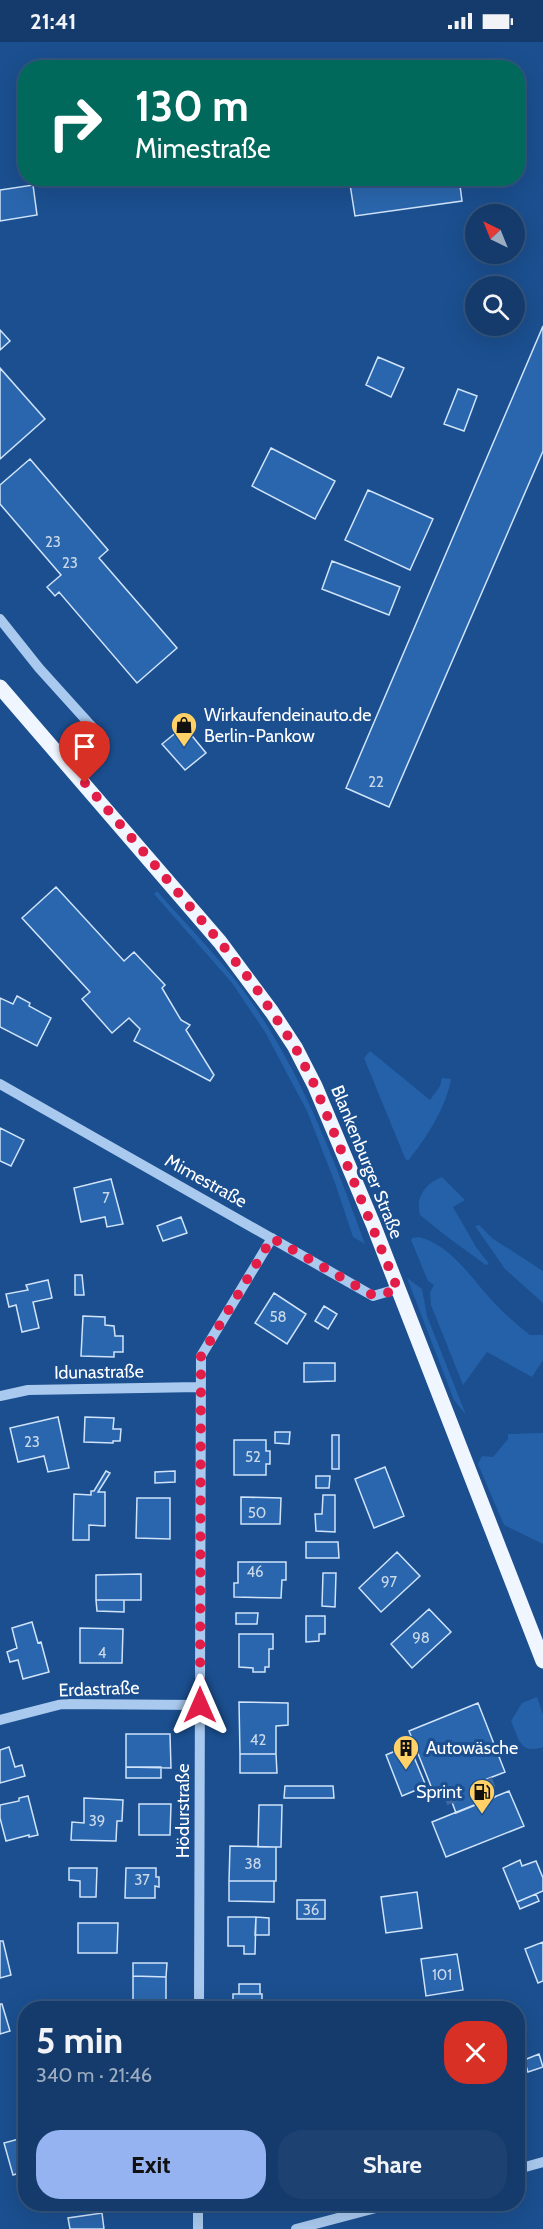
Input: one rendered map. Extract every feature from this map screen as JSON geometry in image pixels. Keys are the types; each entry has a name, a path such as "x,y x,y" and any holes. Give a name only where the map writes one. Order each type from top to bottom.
{"main road":[{"name":"Blankenburger Straße","path":"0,687 220,942 295,1047 315,1086 398,1290 543,1661"}],"street":[{"path":"0,619 39,668 104,740"},
{"name":"Mimestraße","path":"0,1084 374,1296 398,1290"},
{"name":"Hödurstraße","path":"199,2001 199,1387 201,1356 272,1238"},
{"name":"Idunastraße","path":"0,1396 28,1390 199,1387"},
{"name":"Erdastraße","path":"0,1720 63,1704 200,1705"},
{"path":"525,2167 543,2162"},
{"path":"198,2211 198,2229"},
{"path":"296,2229 364,2211"}],"shaded area":[{"path":"157,891 233,976 273,1034 317,1122 365,1244 353,1237 307,1111 265,1032 232,983 154,894"},
{"path":"370,1051 430,1100 440,1086 442,1078 451,1079 445,1101 434,1122 408,1161 364,1058"},
{"path":"442,1177 465,1200 453,1207 476,1247 489,1264 486,1265 420,1215 419,1202 423,1192 431,1183"},
{"path":"479,1225 492,1238 543,1271 543,1303 505,1269 475,1226"},
{"path":"419,1237 443,1248 463,1266 498,1307 530,1335 543,1335 543,1360 532,1377 487,1352 463,1385 431,1305 430,1292 434,1285 428,1281 411,1240"},
{"path":"407,1278 422,1289 427,1316 466,1415 454,1400"},
{"path":"543,1433 543,1544 504,1525 478,1464 482,1456 493,1457 508,1439 508,1434"},
{"path":"537,1697 543,1715 543,1747 529,1749 521,1744 511,1721 522,1703"}],"building":[{"path":"33,186 37,215 0,221 0,190"},
{"path":"350,186 460,186 462,201 355,216"},
{"path":"543,326 543,451 389,807 346,788"},
{"path":"0,330 10,341 0,350"},
{"path":"378,357 404,368 391,397 366,385"},
{"path":"0,368 45,419 0,459"},
{"path":"458,389 477,396 464,431 444,424"},
{"path":"271,448 335,481 315,519 252,486"},
{"path":"30,459 108,550 99,558 177,648 137,683 59,592 55,596 47,587 61,575 0,504 0,485"},
{"path":"368,490 433,519 410,570 345,540"},
{"path":"332,561 400,587 389,615 322,589"},
{"name":"Wirkaufendeinauto.de Berlin-Pankow","path":"184,726 206,753 185,770 162,744"},
{"path":"56,887 124,961 134,952 165,985 162,988 181,1020 190,1025 186,1030 214,1075 210,1081 134,1041 140,1029 129,1018 112,1033 82,999 90,992 22,918"},
{"path":"17,996 30,1003 29,1006 51,1018 37,1046 0,1027 0,998 13,1004"},
{"path":"0,1128 24,1140 11,1166 0,1161"},
{"path":"111,1179 123,1224 107,1227 105,1217 81,1222 74,1188"},
{"path":"181,1217 187,1233 163,1241 157,1226"},
{"path":"75,1275 82,1275 84,1295 75,1295"},
{"path":"48,1280 52,1298 33,1302 39,1328 22,1332 16,1305 9,1307 6,1294 28,1290 26,1285"},
{"path":"274,1293 306,1314 287,1344 255,1323"},
{"path":"324,1306 337,1314 328,1329 315,1321"},
{"path":"83,1316 105,1317 105,1325 114,1326 115,1336 123,1336 123,1352 114,1352 114,1357 81,1356"},
{"path":"304,1363 335,1363 335,1381 304,1382"},
{"path":"58,1417 69,1468 48,1472 44,1456 18,1462 10,1428"},
{"path":"85,1417 114,1418 113,1429 121,1429 120,1441 113,1441 113,1443 84,1442"},
{"path":"275,1432 290,1432 289,1444 275,1443"},
{"path":"332,1435 339,1435 339,1469 332,1469"},
{"path":"234,1440 266,1440 266,1451 270,1451 270,1464 266,1464 266,1475 234,1475"},
{"path":"385,1467 404,1516 374,1528 355,1479"},
{"path":"106,1471 110,1473 98,1492 105,1492 105,1526 89,1525 89,1540 73,1540 74,1494 91,1495 91,1491 94,1491"},
{"path":"175,1471 175,1482 155,1483 155,1472"},
{"path":"316,1476 330,1476 329,1488 316,1488"},
{"path":"323,1495 335,1495 335,1532 316,1531 315,1514 322,1514"},
{"path":"241,1497 281,1498 280,1524 241,1524"},
{"path":"137,1498 170,1498 170,1539 136,1538"},
{"path":"306,1542 338,1542 339,1558 306,1558"},
{"path":"397,1552 420,1576 381,1612 359,1588"},
{"path":"238,1562 286,1562 286,1580 282,1580 281,1598 234,1597 234,1583 238,1583"},
{"path":"323,1573 336,1573 335,1607 322,1606"},
{"path":"141,1574 141,1600 96,1600 96,1575"},
{"path":"96,1600 124,1600 124,1612 97,1611"},
{"path":"429,1609 451,1632 412,1668 391,1644"},
{"path":"236,1613 258,1613 257,1624 236,1624"},
{"path":"306,1616 325,1616 325,1634 319,1634 319,1641 306,1642"},
{"path":"32,1622 38,1643 41,1642 49,1672 23,1679 18,1660 10,1662 7,1652 17,1648 12,1628"},
{"path":"80,1628 123,1629 122,1663 80,1663"},
{"path":"239,1634 273,1634 273,1649 269,1649 269,1667 265,1667 265,1672 253,1672 253,1668 239,1667"},
{"path":"239,1702 288,1703 288,1725 276,1726 276,1754 240,1754"},
{"path":"478,1703 505,1772 487,1779 495,1797 456,1813 449,1794 436,1799 409,1731"},
{"path":"126,1734 170,1734 171,1768 126,1767"},
{"name":"Autowäsche","path":"409,1745 426,1786 402,1796 386,1755"},
{"path":"9,1747 15,1767 22,1765 25,1776 0,1783 0,1750"},
{"path":"240,1754 276,1754 277,1773 240,1773"},
{"path":"126,1767 161,1767 161,1778 126,1778"},
{"path":"285,1786 333,1786 334,1798 284,1798"},
{"path":"509,1791 524,1826 446,1857 432,1822"},
{"path":"28,1796 38,1835 6,1841 0,1818 0,1805 19,1801 19,1798"},
{"path":"84,1798 123,1800 122,1821 117,1821 116,1841 71,1840 72,1822 84,1823"},
{"path":"139,1804 171,1804 170,1835 139,1835"},
{"path":"259,1805 282,1805 281,1847 258,1847"},
{"path":"230,1846 276,1847 276,1881 229,1881"},
{"path":"520,1860 522,1866 536,1861 543,1878 543,1891 517,1902 503,1868"},
{"path":"69,1868 97,1868 96,1897 80,1897 80,1881 69,1880"},
{"path":"126,1868 156,1868 159,1887 155,1886 155,1898 125,1898"},
{"path":"229,1881 274,1881 274,1902 229,1901"},
{"path":"417,1892 422,1928 386,1933 381,1897"},
{"path":"536,1894 539,1901 520,1909 517,1902"},
{"path":"297,1900 325,1900 325,1919 297,1919"},
{"path":"228,1917 256,1917 255,1954 244,1954 244,1946 228,1946"},
{"path":"256,1917 269,1918 269,1935 255,1935"},
{"path":"78,1923 118,1923 117,1953 78,1953"},
{"path":"0,1941 3,1941 11,1975 0,1978"},
{"path":"543,1942 543,1981 538,1983 525,1949"},
{"path":"457,1954 463,1990 426,1996 421,1959"},
{"path":"133,1963 167,1963 166,1977 133,1976"},
{"path":"133,1976 166,1977 166,2001 133,2001"},
{"path":"239,1984 260,1984 260,1994 239,1994"},
{"path":"233,1994 262,1994 262,2001 233,2001"},
{"path":"0,2004 2,2004 10,2031 0,2034"},
{"path":"539,2054 543,2067 528,2072 525,2060"},
{"path":"18,2139 18,2173 13,2175 4,2143"},
{"path":"102,2213 104,2229 70,2229 68,2218"}],"tunnel":[{"path":"487,1779 491,1789"},
{"path":"449,1794 452,1804"}],"place":[{"name":"Wirkaufendeinauto.de Berlin-Pankow","path":"184,748"},
{"name":"Autowäsche","path":"406,1771"},
{"name":"Sprint","path":"482,1815"}],"route":[{"path":"85,783 220,942 254,985 295,1047 315,1086 398,1290 374,1296 272,1238 201,1356 199,1387 200,1705"}]}
